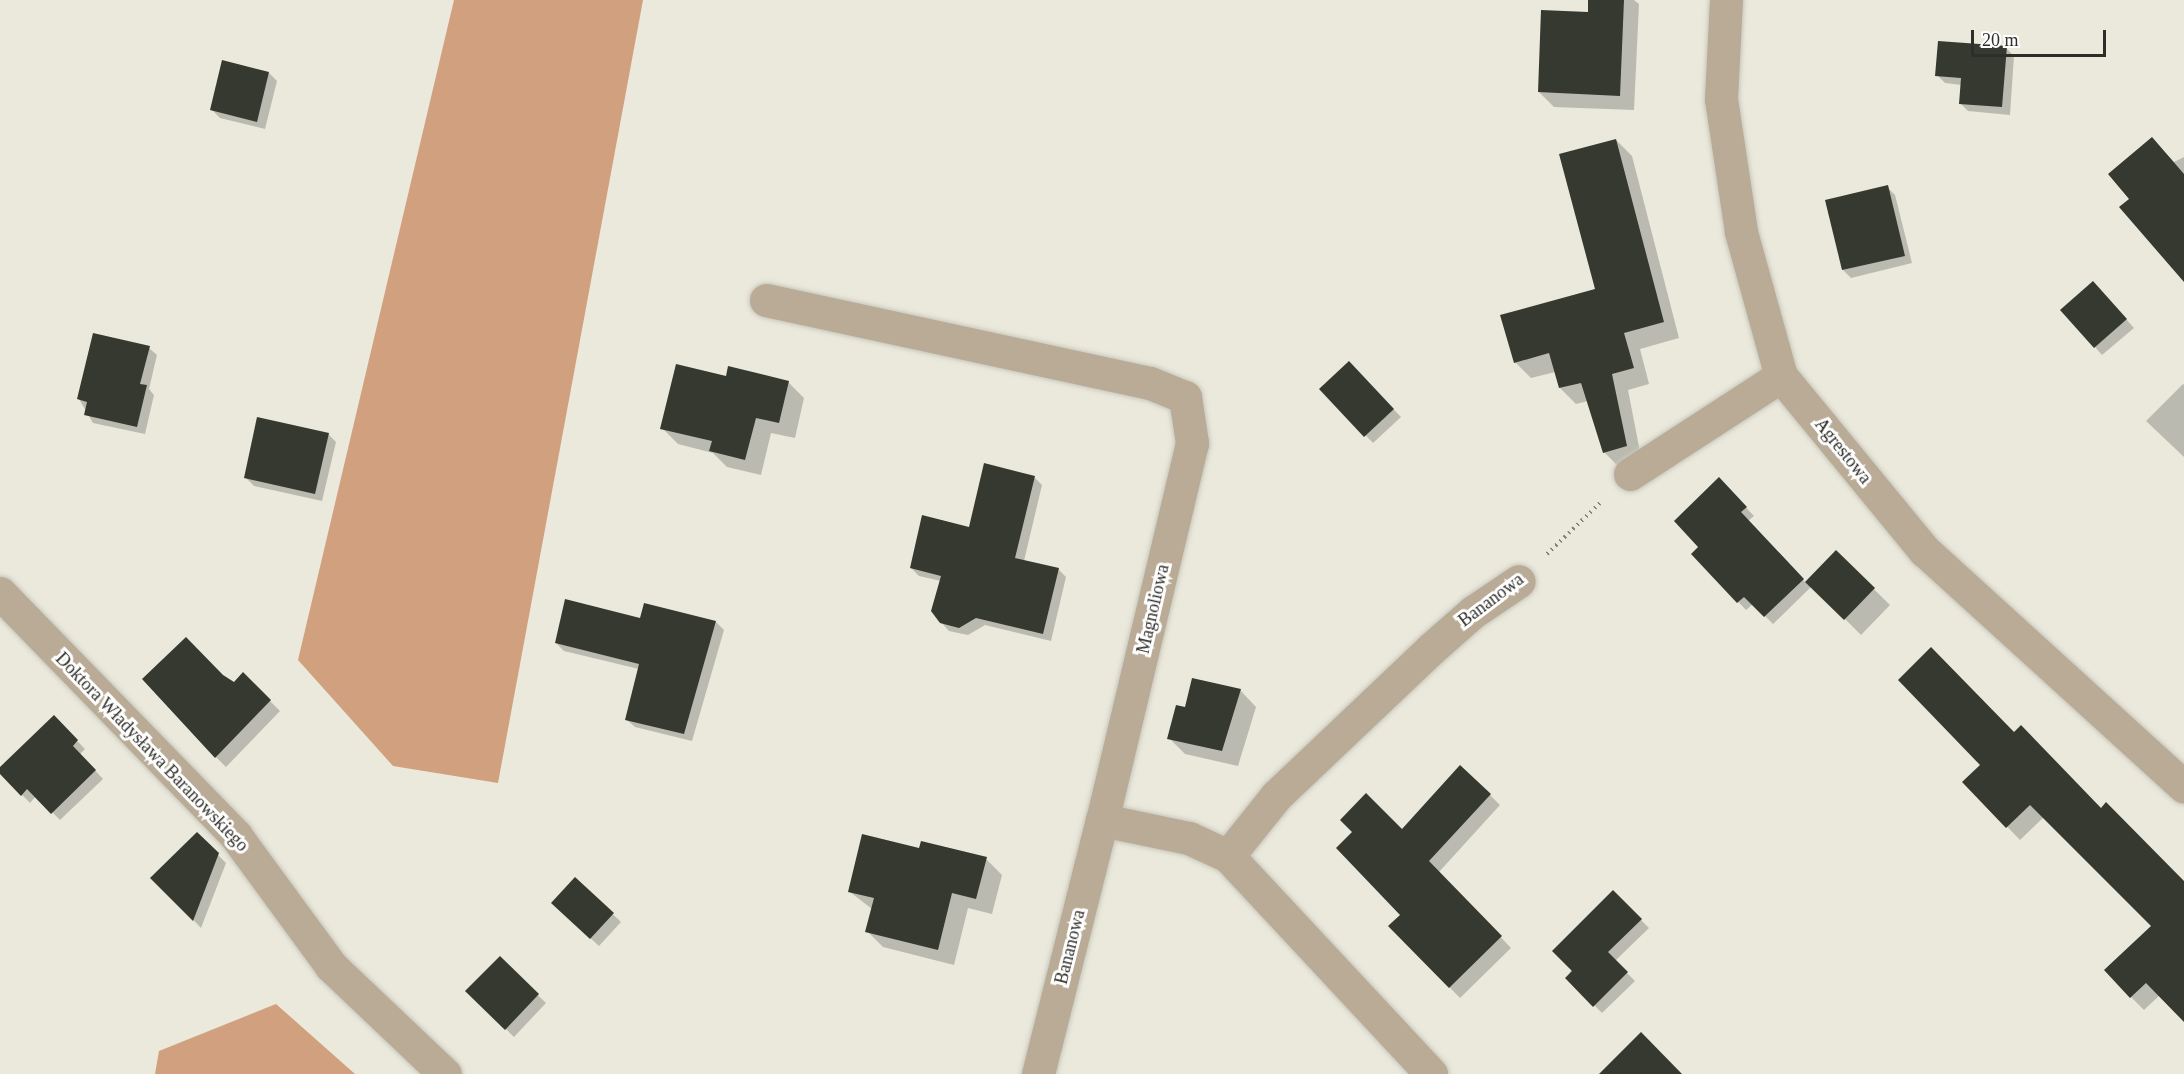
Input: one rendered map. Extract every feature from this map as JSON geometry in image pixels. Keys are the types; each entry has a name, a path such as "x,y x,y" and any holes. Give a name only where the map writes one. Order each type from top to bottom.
{"street":[{"name":"Agrestowa","path":"1726,0 1721,99 1741,232 1781,376 1925,552 2178,770"},
{"name":"Magnoliowa","path":"766,300 1150,383 1185,397 1192,443 1102,820"},
{"path":"1630,474 1781,376"},
{"name":"Bananowa","path":"1228,856 1276,796 1432,648 1473,612 1520,581"},
{"name":"Doktora Władysława Baranowskiego","path":"0,593 236,837 331,966 445,1074"},
{"path":"1102,820 1189,838 1228,856 1431,1074"},
{"name":"Bananowa","path":"1038,1074 1102,820"}],"path":[{"name":"Bananowa","path":"1520,581 1630,474"}],"shaded area":[{"path":"454,0 643,0 498,783 393,766 298,660"},
{"path":"276,1004 355,1074 155,1074 159,1051"}],"building":[{"path":"1588,0 1624,0 1620,96 1538,92 1541,10 1588,12"},
{"path":"1938,41 2007,46 2002,107 1959,104 1961,78 1935,76"},
{"path":"222,60 269,72 257,122 210,110"},
{"path":"2152,137 2184,174 2184,282 2119,207 2129,199 2108,174"},
{"path":"1616,139 1664,322 1624,333 1634,368 1612,374 1627,446 1603,453 1581,383 1559,388 1549,353 1514,363 1500,315 1595,289 1559,154"},
{"path":"1888,185 1905,256 1842,270 1825,200"},
{"path":"2093,281 2127,319 2094,348 2060,310"},
{"path":"93,333 150,346 140,384 147,385 137,427 84,415 87,402 77,399"},
{"path":"1349,361 1394,409 1364,437 1319,389"},
{"path":"676,364 726,376 728,366 789,381 779,423 756,418 745,460 709,451 712,441 660,429"},
{"path":"257,417 329,433 315,494 244,478"},
{"path":"984,463 1035,476 1015,558 1059,568 1043,634 976,618 959,628 940,623 931,611 941,576 910,568 922,515 969,527"},
{"path":"1719,477 1747,507 1741,512 1804,579 1764,617 1744,597 1737,603 1691,554 1698,547 1674,521"},
{"path":"1836,550 1875,588 1844,620 1805,582"},
{"path":"565,599 640,618 644,603 716,621 684,734 625,720 639,664 555,643"},
{"path":"186,637 223,675 234,682 243,672 271,700 215,758 142,679"},
{"path":"1931,647 2014,732 2021,725 2101,808 2106,802 2184,881 2184,1022 2146,983 2130,998 2104,970 2151,926 2030,805 2006,828 1962,782 1980,765 1898,680"},
{"path":"1192,678 1241,689 1222,751 1167,739 1176,705 1185,707"},
{"path":"54,715 78,740 73,746 96,770 51,814 27,789 21,796 0,774 0,767"},
{"path":"1460,765 1491,794 1429,861 1502,936 1449,988 1388,926 1400,915 1336,848 1352,832 1340,820 1366,793 1402,829"},
{"path":"197,832 219,853 193,921 150,878"},
{"path":"862,834 919,848 921,841 987,857 976,899 952,893 938,950 865,932 874,898 848,892"},
{"path":"575,877 614,913 590,939 551,903"},
{"path":"1613,890 1642,919 1608,952 1628,972 1593,1007 1565,978 1572,971 1552,951"},
{"path":"500,956 539,994 505,1030 465,991"},
{"path":"1641,1032 1682,1074 1599,1074"}]}
